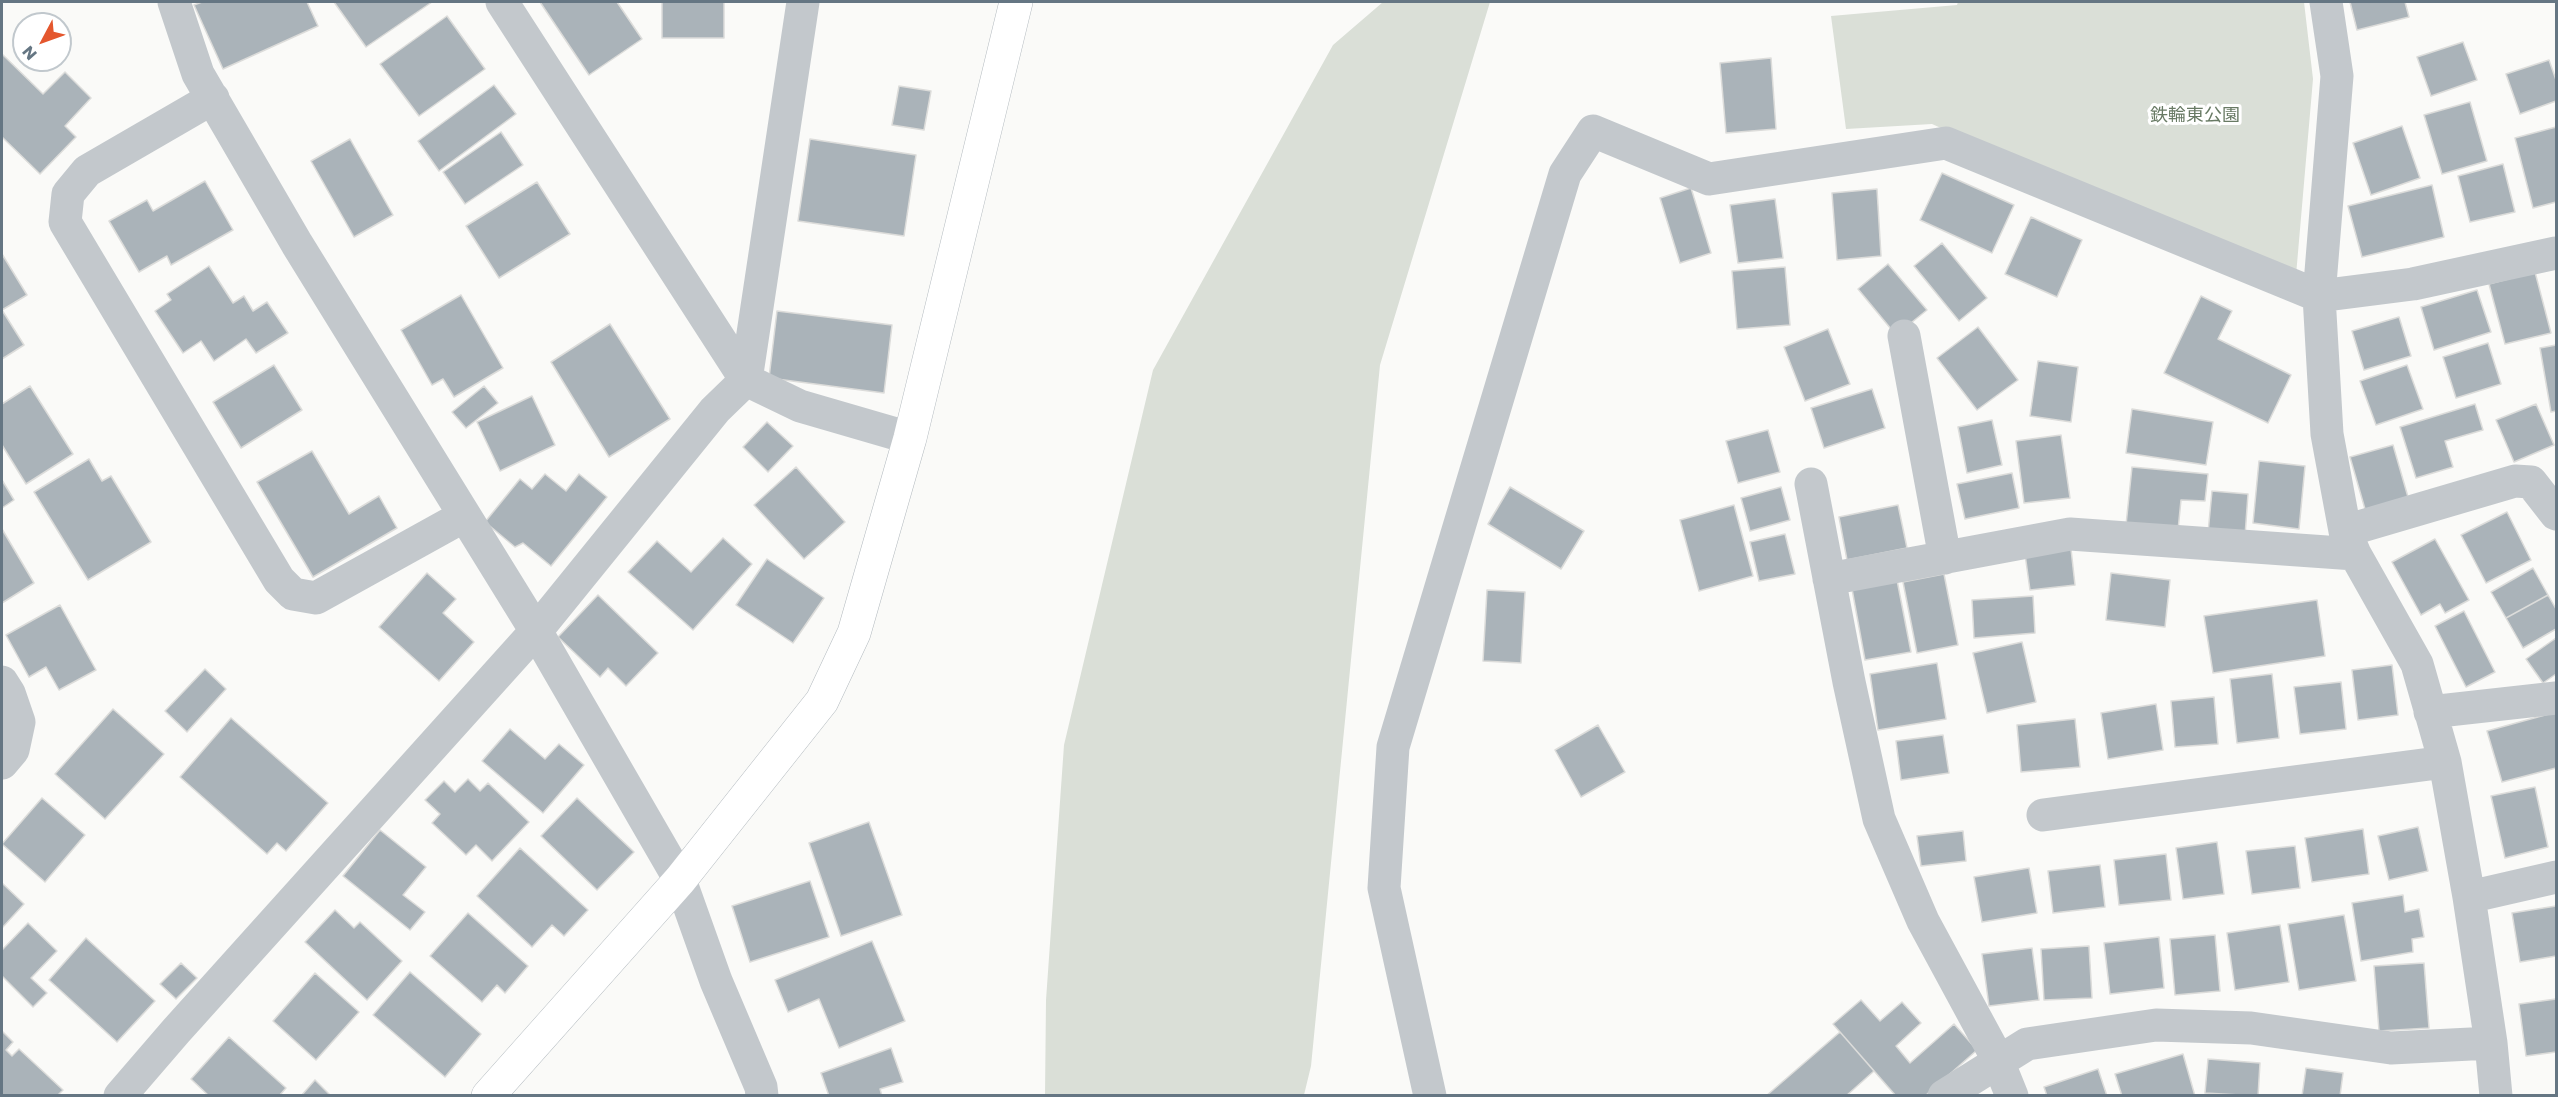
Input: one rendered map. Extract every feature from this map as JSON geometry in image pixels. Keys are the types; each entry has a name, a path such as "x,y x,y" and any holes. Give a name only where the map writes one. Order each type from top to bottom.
{"street":[{"path":"174,2 198,74 297,244 536,631 680,880 716,981 761,1087 762,1095"},
{"path":"502,2 746,380 800,406 910,438"},
{"path":"120,1095 536,631 715,410 746,380 803,2"},
{"path":"488,1095 680,880 822,701 854,633 910,438 1016,2"},
{"path":"2326,2 2337,76 2319,296 2327,434 2350,543 2417,664 2445,762 2469,897 2491,1043 2496,1095"},
{"path":"213,98 87,171 68,194 65,222 279,580 293,594 316,598 464,516"},
{"path":"1430,1095 1384,888 1393,747 1565,174 1593,131 1708,179 1946,143 2319,296 2413,284 2556,253"},
{"path":"1904,336 1945,558"},
{"path":"1829,579 2070,534 2350,543 2515,481 2532,482 2556,514"},
{"path":"1811,484 1879,819 1923,921 1998,1061 2012,1095"},
{"path":"2,682 9,693 19,722 13,750 2,763"},
{"path":"2430,712 2556,698"},
{"path":"2043,815 2445,762"},
{"path":"2469,897 2556,877"},
{"path":"1944,1095 2027,1044 2156,1025 2251,1028 2391,1048 2491,1043"}],"green space":[{"path":"1383,2 1490,2 1380,365 1311,1066 1304,1095 1045,1095 1046,1000 1064,745 1153,370 1333,45"},
{"name":"鉄輪東公園","path":"1958,2 2304,2 2313,79 2295,287 1932,124 1846,129 1831,16 1957,5"}],"building":[{"path":"202,2 307,2 318,26 223,69 194,5"},
{"path":"334,2 432,2 366,47"},
{"path":"540,2 617,2 642,39 589,75"},
{"path":"662,2 724,2 724,38 662,38"},
{"path":"2350,2 2405,2 2409,17 2357,30"},
{"path":"447,16 485,69 419,116 380,64"},
{"path":"2463,42 2477,80 2431,96 2417,57"},
{"path":"2,54 12,64 12,72 20,72 43,94 65,72 91,98 65,126 76,137 40,174 2,137"},
{"path":"1771,58 1776,129 1726,133 1720,63"},
{"path":"2549,60 2556,80 2556,101 2520,114 2506,74"},
{"path":"494,85 516,114 439,171 418,141"},
{"path":"899,86 931,91 924,130 892,125"},
{"path":"2470,102 2487,161 2442,174 2424,115"},
{"path":"2402,126 2420,178 2371,195 2353,143"},
{"path":"2556,127 2556,202 2533,208 2515,138"},
{"path":"501,132 523,165 465,204 443,172"},
{"path":"350,139 393,215 354,237 311,161"},
{"path":"810,139 916,155 904,236 798,221"},
{"path":"2503,164 2515,212 2470,222 2458,176"},
{"path":"1942,173 2014,205 1992,253 1920,220"},
{"path":"205,181 233,230 171,265 167,256 139,272 109,221 147,200 153,211"},
{"path":"537,182 570,234 499,278 466,226"},
{"path":"2432,185 2444,237 2362,257 2348,206"},
{"path":"1691,188 1711,253 1680,263 1660,198"},
{"path":"1877,189 1881,256 1837,260 1832,193"},
{"path":"1775,199 1783,258 1738,263 1730,205"},
{"path":"2031,217 2082,240 2057,297 2005,274"},
{"path":"1942,243 1987,298 1959,321 1914,266"},
{"path":"2,254 27,295 2,310"},
{"path":"1888,264 1927,310 1896,335 1858,289"},
{"path":"209,266 233,303 244,296 253,311 267,302 288,333 256,353 246,339 214,361 201,341 183,353 155,311 171,300 167,294"},
{"path":"1785,267 1790,325 1737,329 1732,271"},
{"path":"2535,272 2551,333 2505,344 2489,284"},
{"path":"2477,290 2491,332 2434,350 2421,307"},
{"path":"461,295 503,368 454,397 443,379 432,385 401,330"},
{"path":"2201,296 2232,311 2218,339 2291,375 2268,423 2164,373"},
{"path":"2,310 24,345 2,359"},
{"path":"777,311 892,325 884,393 769,378"},
{"path":"2399,317 2411,356 2364,370 2352,331"},
{"path":"610,324 670,419 609,457 551,362"},
{"path":"1978,327 2018,380 1977,410 1937,358"},
{"path":"1828,329 1850,384 1805,401 1784,347"},
{"path":"2488,343 2501,384 2456,398 2443,357"},
{"path":"2556,345 2556,411 2551,412 2540,348"},
{"path":"2038,361 2078,367 2071,422 2030,416"},
{"path":"274,365 302,410 241,448 213,402"},
{"path":"2407,365 2423,409 2376,425 2360,381"},
{"path":"30,386 73,454 26,484 2,445 2,404"},
{"path":"484,386 498,403 466,428 452,412"},
{"path":"1872,389 1885,428 1824,448 1811,408"},
{"path":"532,396 555,445 500,471 477,422"},
{"path":"2475,404 2483,430 2445,441 2453,467 2416,478 2400,427"},
{"path":"2536,404 2554,445 2514,462 2496,420"},
{"path":"2132,409 2213,422 2206,465 2126,453"},
{"path":"1992,420 2002,465 1967,473 1958,427"},
{"path":"767,422 793,446 768,472 743,447"},
{"path":"1768,430 1780,472 1738,483 1726,441"},
{"path":"2061,435 2070,498 2024,503 2016,441"},
{"path":"2393,445 2410,504 2367,516 2350,457"},
{"path":"312,451 349,514 379,496 397,528 313,577 257,482"},
{"path":"89,459 102,481 111,476 151,542 88,580 34,492"},
{"path":"2259,461 2305,466 2299,529 2253,523"},
{"path":"796,467 845,522 804,559 754,505"},
{"path":"2132,467 2208,474 2205,501 2181,500 2178,530 2126,525"},
{"path":"2012,473 2019,508 1965,519 1957,484"},
{"path":"545,474 566,491 579,474 607,497 551,566 523,543 515,547 485,522 520,479 532,489"},
{"path":"2,480 14,500 2,508"},
{"path":"1510,487 1584,531 1561,569 1488,524"},
{"path":"1781,487 1790,520 1750,531 1741,498"},
{"path":"2212,491 2248,494 2245,536 2208,533"},
{"path":"1734,505 1753,576 1699,591 1680,520"},
{"path":"1898,505 1907,548 1847,560 1839,517"},
{"path":"2507,512 2531,560 2486,583 2461,535"},
{"path":"2,529 34,583 2,603"},
{"path":"1785,534 1795,574 1759,581 1750,542"},
{"path":"723,538 752,564 693,630 628,572 657,541 691,572"},
{"path":"2435,539 2469,600 2445,613 2440,604 2421,615 2392,562"},
{"path":"2071,549 2075,585 2030,590 2025,554"},
{"path":"767,559 824,598 793,643 736,605"},
{"path":"2533,568 2548,595 2506,618 2491,592"},
{"path":"427,573 456,599 443,613 474,642 439,681 379,627"},
{"path":"2111,573 2170,580 2165,627 2106,620"},
{"path":"1944,574 1958,645 1917,653 1903,582"},
{"path":"1897,580 1911,652 1865,660 1852,589"},
{"path":"1487,590 1525,592 1521,663 1483,661"},
{"path":"598,595 658,653 626,686 608,668 600,677 558,637"},
{"path":"2548,595 2556,609 2556,629 2523,648 2506,618"},
{"path":"2033,596 2035,633 1974,638 1972,600"},
{"path":"2317,600 2325,656 2213,673 2204,616"},
{"path":"60,605 96,670 59,690 46,667 29,677 6,635"},
{"path":"2464,611 2495,672 2466,687 2435,626"},
{"path":"2556,638 2556,674 2543,683 2526,659"},
{"path":"2022,642 2036,702 1987,713 1973,653"},
{"path":"1937,663 1946,719 1878,730 1870,674"},
{"path":"2392,665 2398,715 2358,720 2352,670"},
{"path":"205,669 226,689 187,732 165,711"},
{"path":"2272,674 2279,738 2237,743 2230,679"},
{"path":"2341,682 2346,729 2300,734 2294,687"},
{"path":"2214,697 2218,744 2175,747 2171,701"},
{"path":"2156,704 2163,750 2108,759 2101,713"},
{"path":"113,709 164,754 105,819 55,774"},
{"path":"2556,712 2556,768 2502,782 2487,731"},
{"path":"231,718 328,803 286,851 277,843 267,854 180,777"},
{"path":"2075,719 2080,767 2021,772 2017,725"},
{"path":"1598,725 1625,772 1581,797 1555,750"},
{"path":"510,729 545,759 559,744 584,765 543,813 482,761"},
{"path":"1943,735 1949,773 1901,780 1896,741"},
{"path":"468,779 480,791 488,783 529,822 492,861 476,845 466,855 432,823 440,814 425,800 444,781 455,792"},
{"path":"2535,787 2548,847 2505,858 2491,796"},
{"path":"42,798 85,835 45,882 2,844"},
{"path":"577,798 634,852 597,890 541,836"},
{"path":"869,822 902,915 841,936 809,843"},
{"path":"2418,827 2428,871 2389,880 2378,836"},
{"path":"2363,829 2369,874 2312,882 2305,838"},
{"path":"380,830 426,867 403,895 425,912 410,930 343,876"},
{"path":"1963,831 1966,861 1921,866 1917,836"},
{"path":"2217,842 2224,894 2183,899 2176,848"},
{"path":"2295,846 2300,888 2252,894 2246,851"},
{"path":"520,848 588,910 564,936 552,925 532,947 477,896"},
{"path":"2166,854 2171,900 2119,905 2114,860"},
{"path":"2100,865 2105,907 2053,913 2048,871"},
{"path":"2029,868 2037,913 1982,922 1974,877"},
{"path":"810,881 829,937 750,962 732,906"},
{"path":"2,883 24,904 2,928"},
{"path":"2403,895 2405,912 2419,909 2424,937 2412,939 2413,952 2361,961 2352,903"},
{"path":"2556,906 2556,956 2520,962 2512,913"},
{"path":"335,910 354,928 360,922 402,961 367,1000 305,942"},
{"path":"468,913 528,966 505,993 497,985 482,1002 430,956"},
{"path":"2344,915 2356,981 2299,990 2288,924"},
{"path":"28,923 57,951 31,978 47,993 33,1007 2,976 2,950"},
{"path":"2280,925 2289,982 2235,990 2227,933"},
{"path":"2215,935 2220,991 2175,995 2170,939"},
{"path":"2159,937 2164,988 2110,994 2104,943"},
{"path":"86,938 155,1001 117,1042 49,980"},
{"path":"872,941 905,1021 839,1048 819,999 788,1012 775,980"},
{"path":"2089,946 2092,998 2044,1000 2041,949"},
{"path":"2032,948 2039,1000 1989,1006 1982,954"},
{"path":"181,963 197,978 176,999 160,984"},
{"path":"2424,963 2429,1028 2379,1031 2374,966"},
{"path":"410,972 481,1034 445,1077 373,1015"},
{"path":"315,973 359,1012 316,1060 273,1021"},
{"path":"2556,999 2556,1052 2526,1056 2519,1004"},
{"path":"1861,1000 1880,1021 1902,1002 1921,1023 1896,1046 1910,1063 1954,1024 1977,1050 1925,1096 1896,1096 1833,1024"},
{"path":"2,1031 13,1042 6,1050 12,1056 19,1049 63,1090 57,1096 2,1096"},
{"path":"1840,1032 1874,1071 1846,1096 1766,1096"},
{"path":"229,1037 286,1088 279,1096 209,1096 191,1079"},
{"path":"891,1048 903,1082 880,1089 882,1096 829,1096 821,1073"},
{"path":"2183,1054 2195,1096 2122,1096 2115,1074"},
{"path":"2208,1059 2260,1063 2258,1096 2205,1093"},
{"path":"2306,1068 2343,1073 2340,1096 2302,1096"},
{"path":"2098,1069 2107,1096 2047,1096 2044,1087"},
{"path":"315,1080 331,1096 301,1096"}]}
